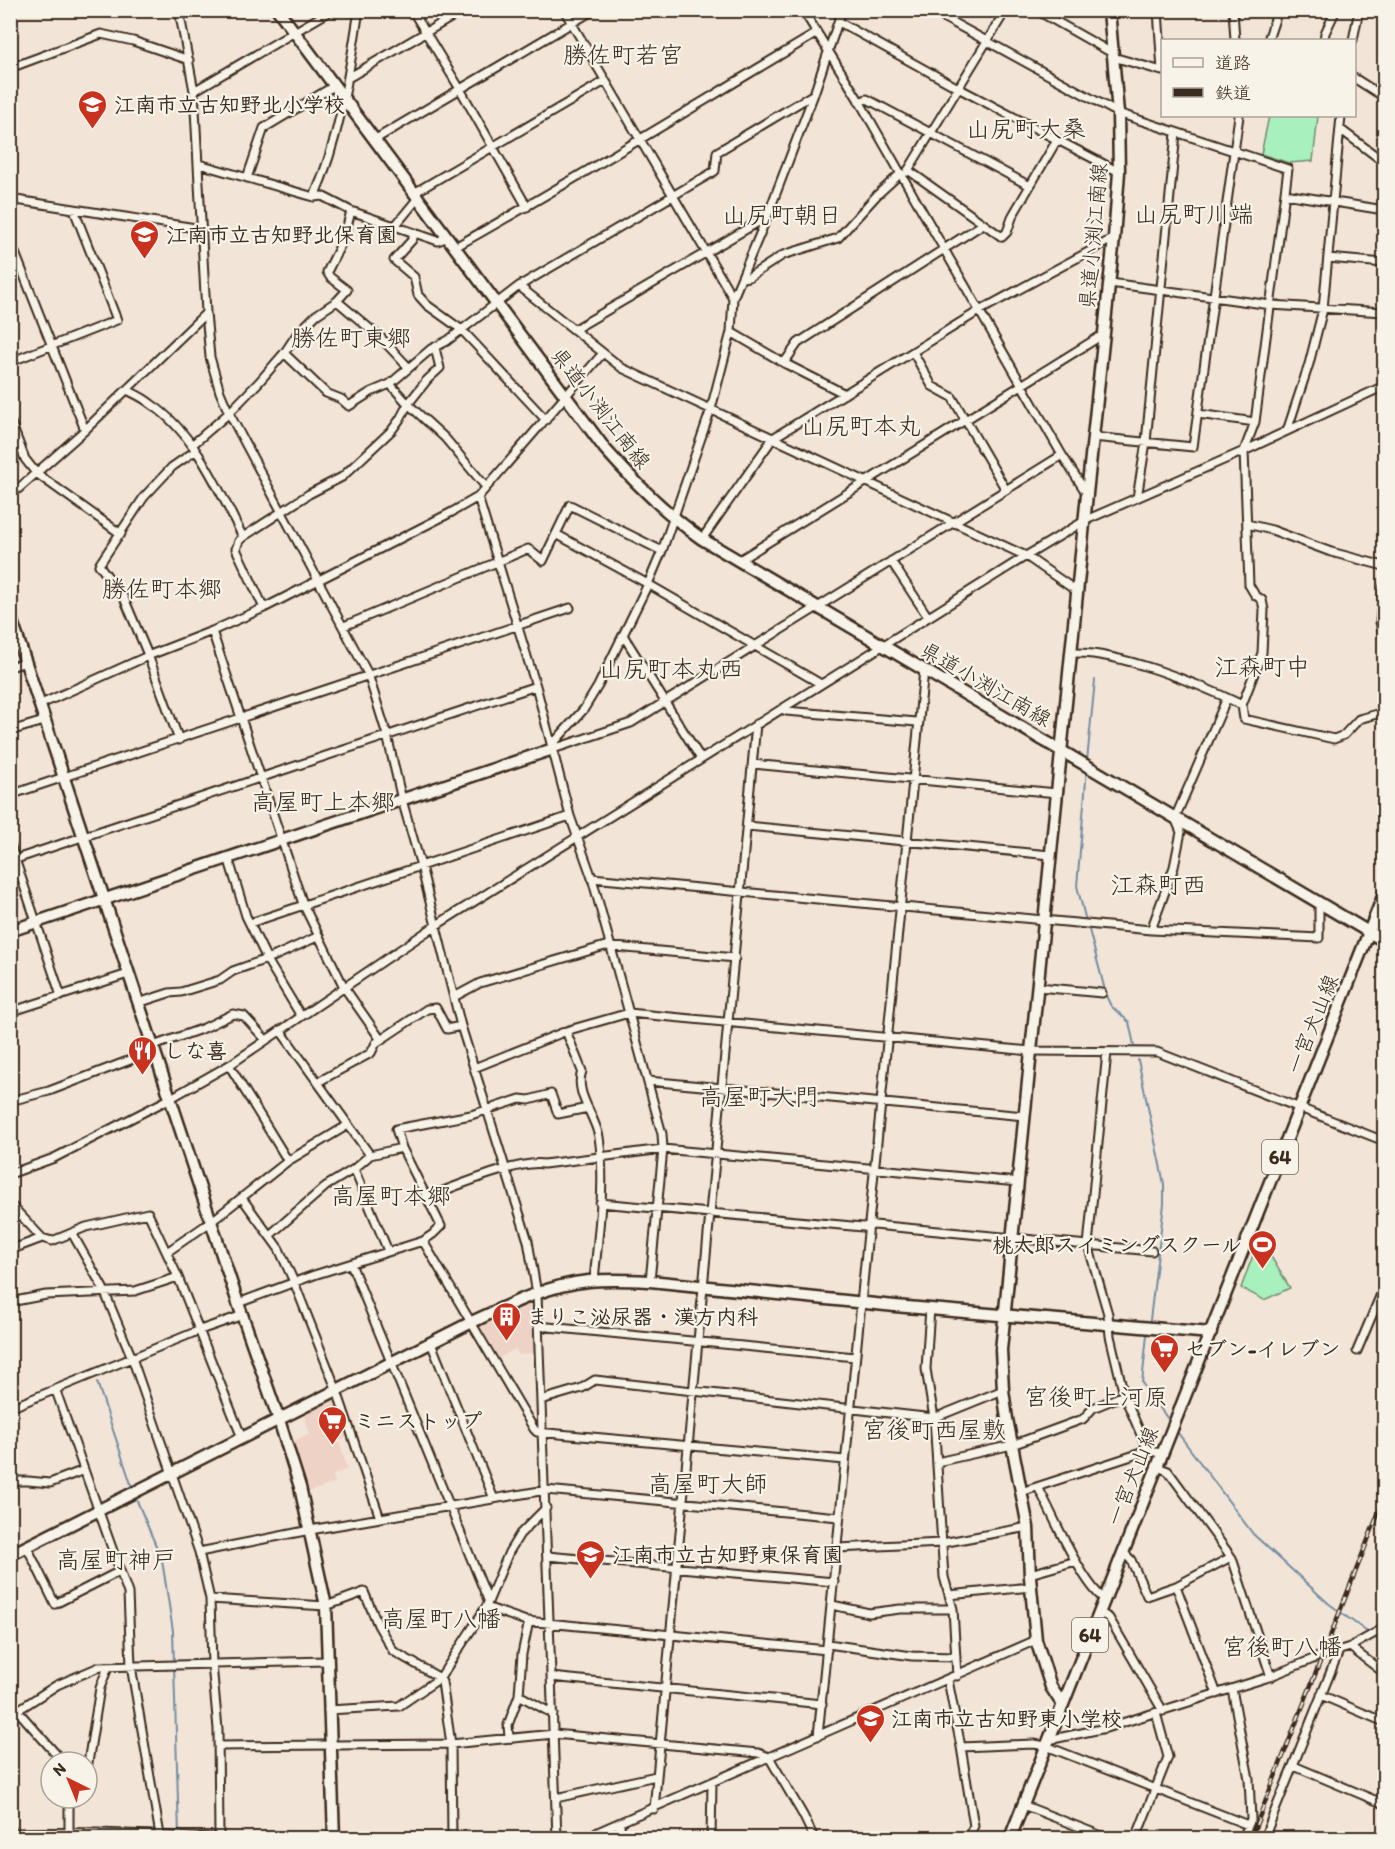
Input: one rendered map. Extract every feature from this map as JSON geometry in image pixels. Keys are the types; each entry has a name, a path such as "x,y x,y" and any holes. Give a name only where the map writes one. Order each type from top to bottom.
{"street":[{"path":"179,10 194,91 210,357 229,413 368,674 387,735 461,1026 528,1242 537,1294 546,1490 557,1839"},
{"name":"県道小渕江南線","path":"278,10 605,449 635,484 673,519 702,539 882,647 1384,941"},
{"path":"194,91 332,10"},
{"path":"315,197 344,100 359,10"},
{"path":"412,10 527,207"},
{"path":"348,78 464,10"},
{"path":"564,10 733,298"},
{"path":"374,140 594,10"},
{"path":"803,10 859,102 1087,495"},
{"path":"553,747 584,709 598,686 662,551 711,408 731,332 733,298 814,94 842,10"},
{"path":"930,10 1118,113 1288,169 1255,422 1244,451 1249,585 1255,595 1262,600 1264,609 1262,653 1242,705 1244,719 1334,739 1344,735 1359,719 1384,712"},
{"path":"742,278 748,277 783,255 838,238 877,195 908,170 1006,10"},
{"path":"1036,10 1113,55 1161,71"},
{"name":"県道小渕江南線","path":"1061,750 1110,284 1119,172 1118,113 1109,10"},
{"path":"1158,10 1161,56"},
{"path":"1233,10 1235,39"},
{"path":"1268,39 1278,10"},
{"path":"1324,39 1336,10"},
{"path":"1353,39 1359,10"},
{"path":"839,22 1119,172"},
{"path":"455,247 610,159 639,139 817,33"},
{"path":"10,68 101,34 133,41 189,60"},
{"path":"1356,79 1384,97"},
{"path":"395,226 416,195 605,81"},
{"path":"247,178 264,128 334,86"},
{"path":"284,353 326,393 341,399 349,406 371,392 390,384 431,349 462,330 519,286 715,171 717,152 814,94"},
{"path":"859,102 867,99 1030,186"},
{"path":"1093,437 1193,447 1239,117"},
{"path":"1287,431 1309,364 1323,309 1341,117"},
{"path":"1340,129 1384,162"},
{"path":"1137,498 1146,442 1176,132"},
{"path":"908,170 1002,237 1007,232 1013,215 1057,140"},
{"path":"199,164 315,197 322,196 351,212 438,241 448,237"},
{"path":"1285,194 1384,210"},
{"path":"10,199 202,229"},
{"path":"10,362 117,320 74,210"},
{"path":"179,740 124,598 99,565 144,497 158,481 229,413 284,353 297,334 347,290 327,272 344,238 351,212"},
{"path":"575,329 767,217"},
{"path":"784,363 798,344 983,224"},
{"path":"414,233 412,240 394,261 414,277 418,295 427,305 462,330 546,420"},
{"path":"702,539 773,438 979,311 1114,238"},
{"path":"10,240 85,430"},
{"path":"1328,258 1384,263"},
{"path":"1110,284 1271,305 1384,312"},
{"path":"519,286 622,368 1026,556 1078,592"},
{"path":"337,301 382,339 408,367"},
{"path":"10,492 18,489 85,430 206,313"},
{"path":"731,332 784,363 845,394"},
{"path":"738,561 865,480 1104,334"},
{"path":"264,608 236,549 239,541 309,494 342,477 392,430 408,404 440,368 435,348"},
{"path":"913,352 932,386 952,397 1006,490"},
{"path":"39,705 148,656 264,608 478,497 603,353"},
{"path":"390,384 445,438 486,487"},
{"path":"10,1174 54,1158 171,1098 229,1065 435,926 1086,520 1244,451 1384,386"},
{"path":"127,390 152,404 169,419 193,448 212,476 243,537"},
{"path":"1198,414 1255,422"},
{"path":"10,420 25,459 36,472 121,534"},
{"path":"10,931 553,747 631,723 1062,455"},
{"path":"478,497 536,686 570,816 611,946 662,1134 663,1149 650,1281"},
{"path":"344,626 528,549 543,561 570,505 662,551"},
{"path":"1247,524 1272,530 1330,552 1384,566"},
{"path":"556,534 648,584 821,684"},
{"path":"891,561 928,618"},
{"path":"1384,586 1380,622 1384,638"},
{"path":"10,795 570,608"},
{"path":"10,615 128,974 279,1420 310,1530 326,1606 326,1661 334,1839"},
{"path":"212,631 303,904 344,987 381,1040"},
{"path":"623,635 701,759"},
{"path":"1072,653 1089,653 1156,670 1242,705"},
{"path":"10,667 26,662"},
{"path":"818,1736 917,722 924,670"},
{"path":"13,860 536,686"},
{"path":"1151,930 1174,867 1181,832 1175,819 1227,698"},
{"path":"783,708 786,711 917,722"},
{"path":"10,732 44,720"},
{"path":"654,1809 756,724"},
{"path":"1061,750 1001,1350 1003,1390 1028,1527 1036,1640 1051,1687 1062,1704"},
{"path":"753,764 1057,793"},
{"path":"250,924 303,904 570,816"},
{"path":"747,826 1050,855"},
{"path":"10,844 13,860 61,996"},
{"path":"228,857 250,924 267,959 301,1016"},
{"path":"591,878 1151,930 1319,938 1319,904"},
{"name":"一宮犬山線","path":"1010,1839 1384,894"},
{"path":"138,1003 220,980 233,971 319,936"},
{"path":"454,997 480,983 605,946 735,958"},
{"path":"10,1012 128,974"},
{"path":"1038,987 1102,993"},
{"path":"318,1082 371,1053 374,1045 427,1009 436,1008 447,1029 461,1026"},
{"path":"474,1068 566,1031 630,1013 1031,1051 1157,1052 1384,1141"},
{"path":"10,1101 49,1091 233,1014 240,1014 266,1040"},
{"path":"280,1030 370,1155"},
{"path":"566,1031 582,1071 580,1081 588,1108 594,1118 601,1155 594,1281"},
{"path":"1107,1052 1088,1245 1108,1314 1110,1336 1124,1395 1148,1451"},
{"path":"229,1065 288,1161"},
{"path":"648,1081 1025,1116"},
{"path":"238,1303 294,1282 423,1241 441,1226 402,1148 396,1129 488,1111 520,1099 529,1100 551,1094 558,1114 588,1108"},
{"path":"167,1251 212,1221 288,1161 348,1125"},
{"path":"270,1235 326,1186 354,1169 370,1155 402,1148"},
{"path":"427,1197 506,1169 538,1163 663,1149 1018,1182"},
{"path":"354,1169 388,1251"},
{"path":"242,1197 279,1249 294,1282 337,1391 380,1518"},
{"path":"600,1203 710,1214 874,1225 1152,1251"},
{"path":"10,1204 42,1238 52,1241 86,1227 148,1213 178,1277 242,1438"},
{"path":"72,1233 105,1294 132,1359 199,1552 210,1599 212,1664 219,1746 219,1839"},
{"path":"10,1250 42,1238"},
{"path":"423,1241 537,1432 845,1460"},
{"path":"351,1264 487,1603 529,1621 912,1656 956,1657"},
{"path":"10,1302 46,1295 135,1291 178,1277"},
{"path":"10,1555 470,1323 514,1302 562,1286 594,1281 650,1281 1211,1333"},
{"path":"1357,1351 1384,1287"},
{"path":"930,1308 926,1369 934,1418 944,1577 953,1609 957,1676"},
{"path":"11,1407 56,1391 200,1330 243,1316"},
{"path":"538,1326 855,1357"},
{"path":"431,1343 494,1499"},
{"path":"541,1400 582,1388 595,1380 934,1418 1003,1390"},
{"path":"56,1391 128,1593 131,1666 160,1835"},
{"path":"937,1462 1012,1445 1083,1419 1093,1408 1124,1395"},
{"path":"1021,1492 1148,1451 1163,1453"},
{"path":"1157,1467 1168,1471 1231,1557 1270,1677"},
{"path":"10,1481 50,1483 84,1470"},
{"path":"1038,1487 1076,1561 1097,1593 1104,1599"},
{"path":"199,1552 310,1530 546,1490 839,1518"},
{"path":"328,1710 399,1706 440,1678 487,1603 509,1552 520,1534 546,1508"},
{"path":"837,1548 942,1543 1028,1527"},
{"path":"27,1547 56,1604 120,1571"},
{"path":"1123,1552 1131,1560 1147,1596 1176,1586 1231,1557"},
{"path":"547,1556 834,1582"},
{"path":"1030,1574 1076,1561"},
{"path":"1176,1586 1217,1694"},
{"path":"949,1595 1031,1587"},
{"path":"210,1599 326,1606 364,1592 378,1625 393,1651 440,1678"},
{"path":"832,1605 869,1613 900,1609 953,1609"},
{"path":"1099,1612 1109,1618 1160,1712 1168,1757 1136,1839"},
{"path":"509,1738 508,1725 519,1695 522,1654 529,1621"},
{"path":"961,1747 1047,1743 1106,1728 1270,1677 1318,1657 1350,1647 1384,1628"},
{"path":"584,1839 1036,1640"},
{"path":"1350,1647 1384,1673"},
{"path":"1263,1839 1339,1651"},
{"path":"18,1710 57,1685 99,1667 326,1661"},
{"path":"90,1750 100,1688 108,1666"},
{"path":"551,1677 822,1704"},
{"path":"440,1678 451,1744 452,1839"},
{"path":"948,1680 974,1826 967,1839"},
{"path":"1233,1689 1248,1779 1251,1819 1243,1839"},
{"path":"519,1695 553,1714"},
{"path":"1321,1695 1384,1722"},
{"path":"11,1703 53,1750"},
{"path":"219,1746 451,1744 554,1734 758,1753 770,1757 814,1839"},
{"path":"1047,1743 1248,1825"},
{"path":"1294,1766 1384,1804"},
{"path":"556,1798 657,1776"},
{"path":"712,1783 711,1838 723,1839"},
{"path":"1023,1805 1107,1839"},
{"path":"69,1810 69,1835"},
{"path":"620,1824 621,1839"},
{"path":"10,1833 160,1835 212,1839"}],"shaded area":[{"path":"535,1296 537,1352 519,1355 515,1349 494,1361 472,1324"},
{"path":"335,1394 349,1436 339,1441 347,1469 333,1475 335,1483 308,1492 291,1442 310,1434 303,1412"}],"green space":[{"path":"1269,117 1318,117 1313,161 1289,163 1261,154"},
{"name":"桃太郎スイミングスクール","path":"1257,1244 1267,1250 1290,1288 1264,1300 1241,1288"}],"waterway":[{"path":"1087,761 1095,680"},
{"path":"1086,921 1077,886 1087,769"},
{"path":"1088,926 1107,998 1111,1006 1129,1022 1134,1045"},
{"path":"1138,1060 1164,1184 1164,1204 1150,1320"},
{"path":"1147,1335 1142,1383 1170,1422"},
{"path":"97,1382 133,1490"},
{"path":"1175,1429 1253,1534 1328,1603 1384,1642"},
{"path":"135,1496 162,1560 173,1631 179,1835"}],"railway":[{"path":"1251,1838 1384,1499"}],"place":[{"name":"江南市立古知野北小学校","path":"93,130"},
{"name":"江南市立古知野北保育園","path":"145,260"},
{"name":"しな喜","path":"143,1076"},
{"name":"桃太郎スイミングスクール","path":"1263,1270"},
{"name":"まりこ泌尿器・漢方内科","path":"506,1342"},
{"name":"セブン-イレブン","path":"1164,1374"},
{"name":"ミニストップ","path":"333,1446"},
{"name":"江南市立古知野東保育園","path":"591,1580"},
{"name":"江南市立古知野東小学校","path":"870,1744"}],"district":[{"name":"勝佐町若宮","path":"623,54"},
{"name":"山尻町大桑","path":"1026,128"},
{"name":"山尻町川端","path":"1194,213"},
{"name":"山尻町朝日","path":"782,214"},
{"name":"勝佐町東郷","path":"351,337"},
{"name":"山尻町本丸","path":"861,425"},
{"name":"勝佐町本郷","path":"162,588"},
{"name":"江森町中","path":"1262,666"},
{"name":"山尻町本丸西","path":"671,668"},
{"name":"高屋町上本郷","path":"323,801"},
{"name":"江森町西","path":"1158,884"},
{"name":"高屋町大門","path":"759,1096"},
{"name":"高屋町本郷","path":"391,1195"},
{"name":"宮後町上河原","path":"1096,1396"},
{"name":"宮後町西屋敷","path":"934,1429"},
{"name":"高屋町大師","path":"708,1483"},
{"name":"高屋町神戸","path":"116,1559"},
{"name":"高屋町八幡","path":"441,1618"},
{"name":"宮後町八幡","path":"1282,1646"}]}
